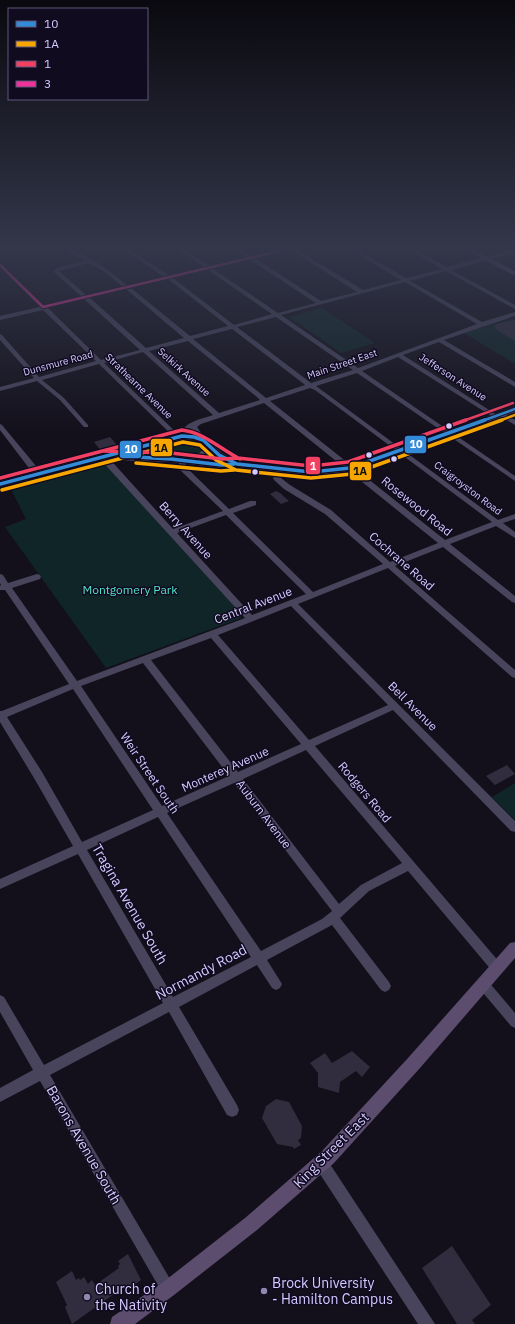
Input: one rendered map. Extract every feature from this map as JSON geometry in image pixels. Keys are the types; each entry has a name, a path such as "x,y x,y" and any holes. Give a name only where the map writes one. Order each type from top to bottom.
{"main road":[{"path":"172,459 166,456 162,449 166,443 176,438 194,437 205,443 219,455 237,464 323,472 350,468 515,409"},
{"name":"Main Street East","path":"0,484 117,452 176,438"},
{"path":"185,461 202,456 207,451 205,443"},
{"name":"Main Street East","path":"103,457 172,459 222,465 237,464"},
{"name":"King Street East","path":"119,1324 168,1289 251,1224 322,1163 414,1063 515,948"}],"street":[{"path":"0,318 28,311"},
{"name":"Strathearne Avenue","path":"47,311 167,427 176,438"},
{"name":"Selkirk Avenue","path":"100,311 218,416"},
{"name":"Rosewood Road","path":"154,311 515,600"},
{"name":"Craigroyston Road","path":"212,311 515,536"},
{"path":"269,311 515,480"},
{"name":"Dunsmure Road","path":"0,389 291,311"},
{"path":"458,311 481,324"},
{"name":"Main Street East","path":"176,438 189,426 356,371 439,339 515,314"},
{"path":"0,336 38,378 62,399 86,426"},
{"path":"439,339 515,385"},
{"name":"Jefferson Avenue","path":"399,355 498,415 515,423"},
{"path":"167,427 176,427 192,422 201,422"},
{"path":"201,422 193,427 205,443"},
{"path":"0,426 38,474"},
{"name":"Berry Avenue","path":"103,457 251,619"},
{"path":"185,461 182,467 312,595"},
{"name":"Cochrane Road","path":"279,469 277,478 287,487 328,512 515,674"},
{"path":"172,532 253,503"},
{"name":"Central Avenue","path":"0,715 515,516"},
{"name":"Weir Street South","path":"0,577 3,588 75,685 276,984"},
{"path":"3,588 37,577"},
{"name":"Bell Avenue","path":"293,603 515,828"},
{"name":"Rodgers Road","path":"212,634 497,968"},
{"name":"Auburn Avenue","path":"145,659 236,778 336,915 384,986"},
{"name":"Monterey Avenue","path":"0,884 394,706"},
{"name":"Tragina Avenue South","path":"0,715 80,848 232,1110"},
{"name":"Normandy Road","path":"0,1095 326,923 365,888 409,865"},
{"path":"483,984 515,1022"},
{"name":"Barons Avenue South","path":"0,1001 168,1289"},
{"path":"322,1163 427,1324"}],"green space":[{"path":"312,311 326,311 375,343 341,353 289,317"},
{"path":"515,318 515,364 464,333"},
{"path":"183,438 192,439 203,445 203,450 195,457 185,459 175,457 166,451 168,444"},
{"path":"157,445 158,455 128,453"},
{"name":"Montgomery Park","path":"103,461 242,613 241,618 106,668 5,527 26,519 9,485"},
{"path":"515,783 515,820 492,797"}],"building":[{"path":"515,320 515,341 494,328 496,327 494,325"},
{"path":"110,437 119,447 102,452 94,442"},
{"path":"276,491 289,501 281,504 270,494"},
{"path":"507,765 515,774 495,785 486,776"},
{"path":"352,1051 370,1067 362,1077 356,1071 340,1082 339,1093 318,1087 318,1073 310,1063 325,1053 332,1063"},
{"path":"276,1099 289,1102 302,1126 301,1138 298,1140 301,1145 294,1149 293,1147 277,1144 262,1118 266,1106"},
{"path":"452,1246 491,1305 472,1320 475,1324 457,1324 422,1268"},
{"name":"Church of the Nativity","path":"128,1254 141,1280 130,1288 128,1284 72,1324 65,1307 67,1305 56,1282 72,1271 76,1280 79,1278 80,1280 84,1277 88,1284 92,1280 95,1285 119,1268 118,1266 120,1264 118,1261"}],"transit line":[{"name":"1","path":"103,451 171,453 222,459 238,458 311,466 348,462 513,403"},
{"name":"10","path":"0,484 182,436 194,437 203,440 219,455 237,464 311,472 350,468 515,409"},
{"name":"1A","path":"2,490 183,442 200,445 216,460 236,470 311,478 332,477 352,474 515,415"},
{"name":"1","path":"0,478 182,430 190,431 205,437 240,459"},
{"name":"10","path":"136,457 171,459 222,465 234,464"},
{"name":"1A","path":"136,463 221,471 234,470"}],"place":[{"name":"Brock University - Hamilton Campus","path":"264,1291"},
{"name":"Church of the Nativity","path":"87,1297"}]}
